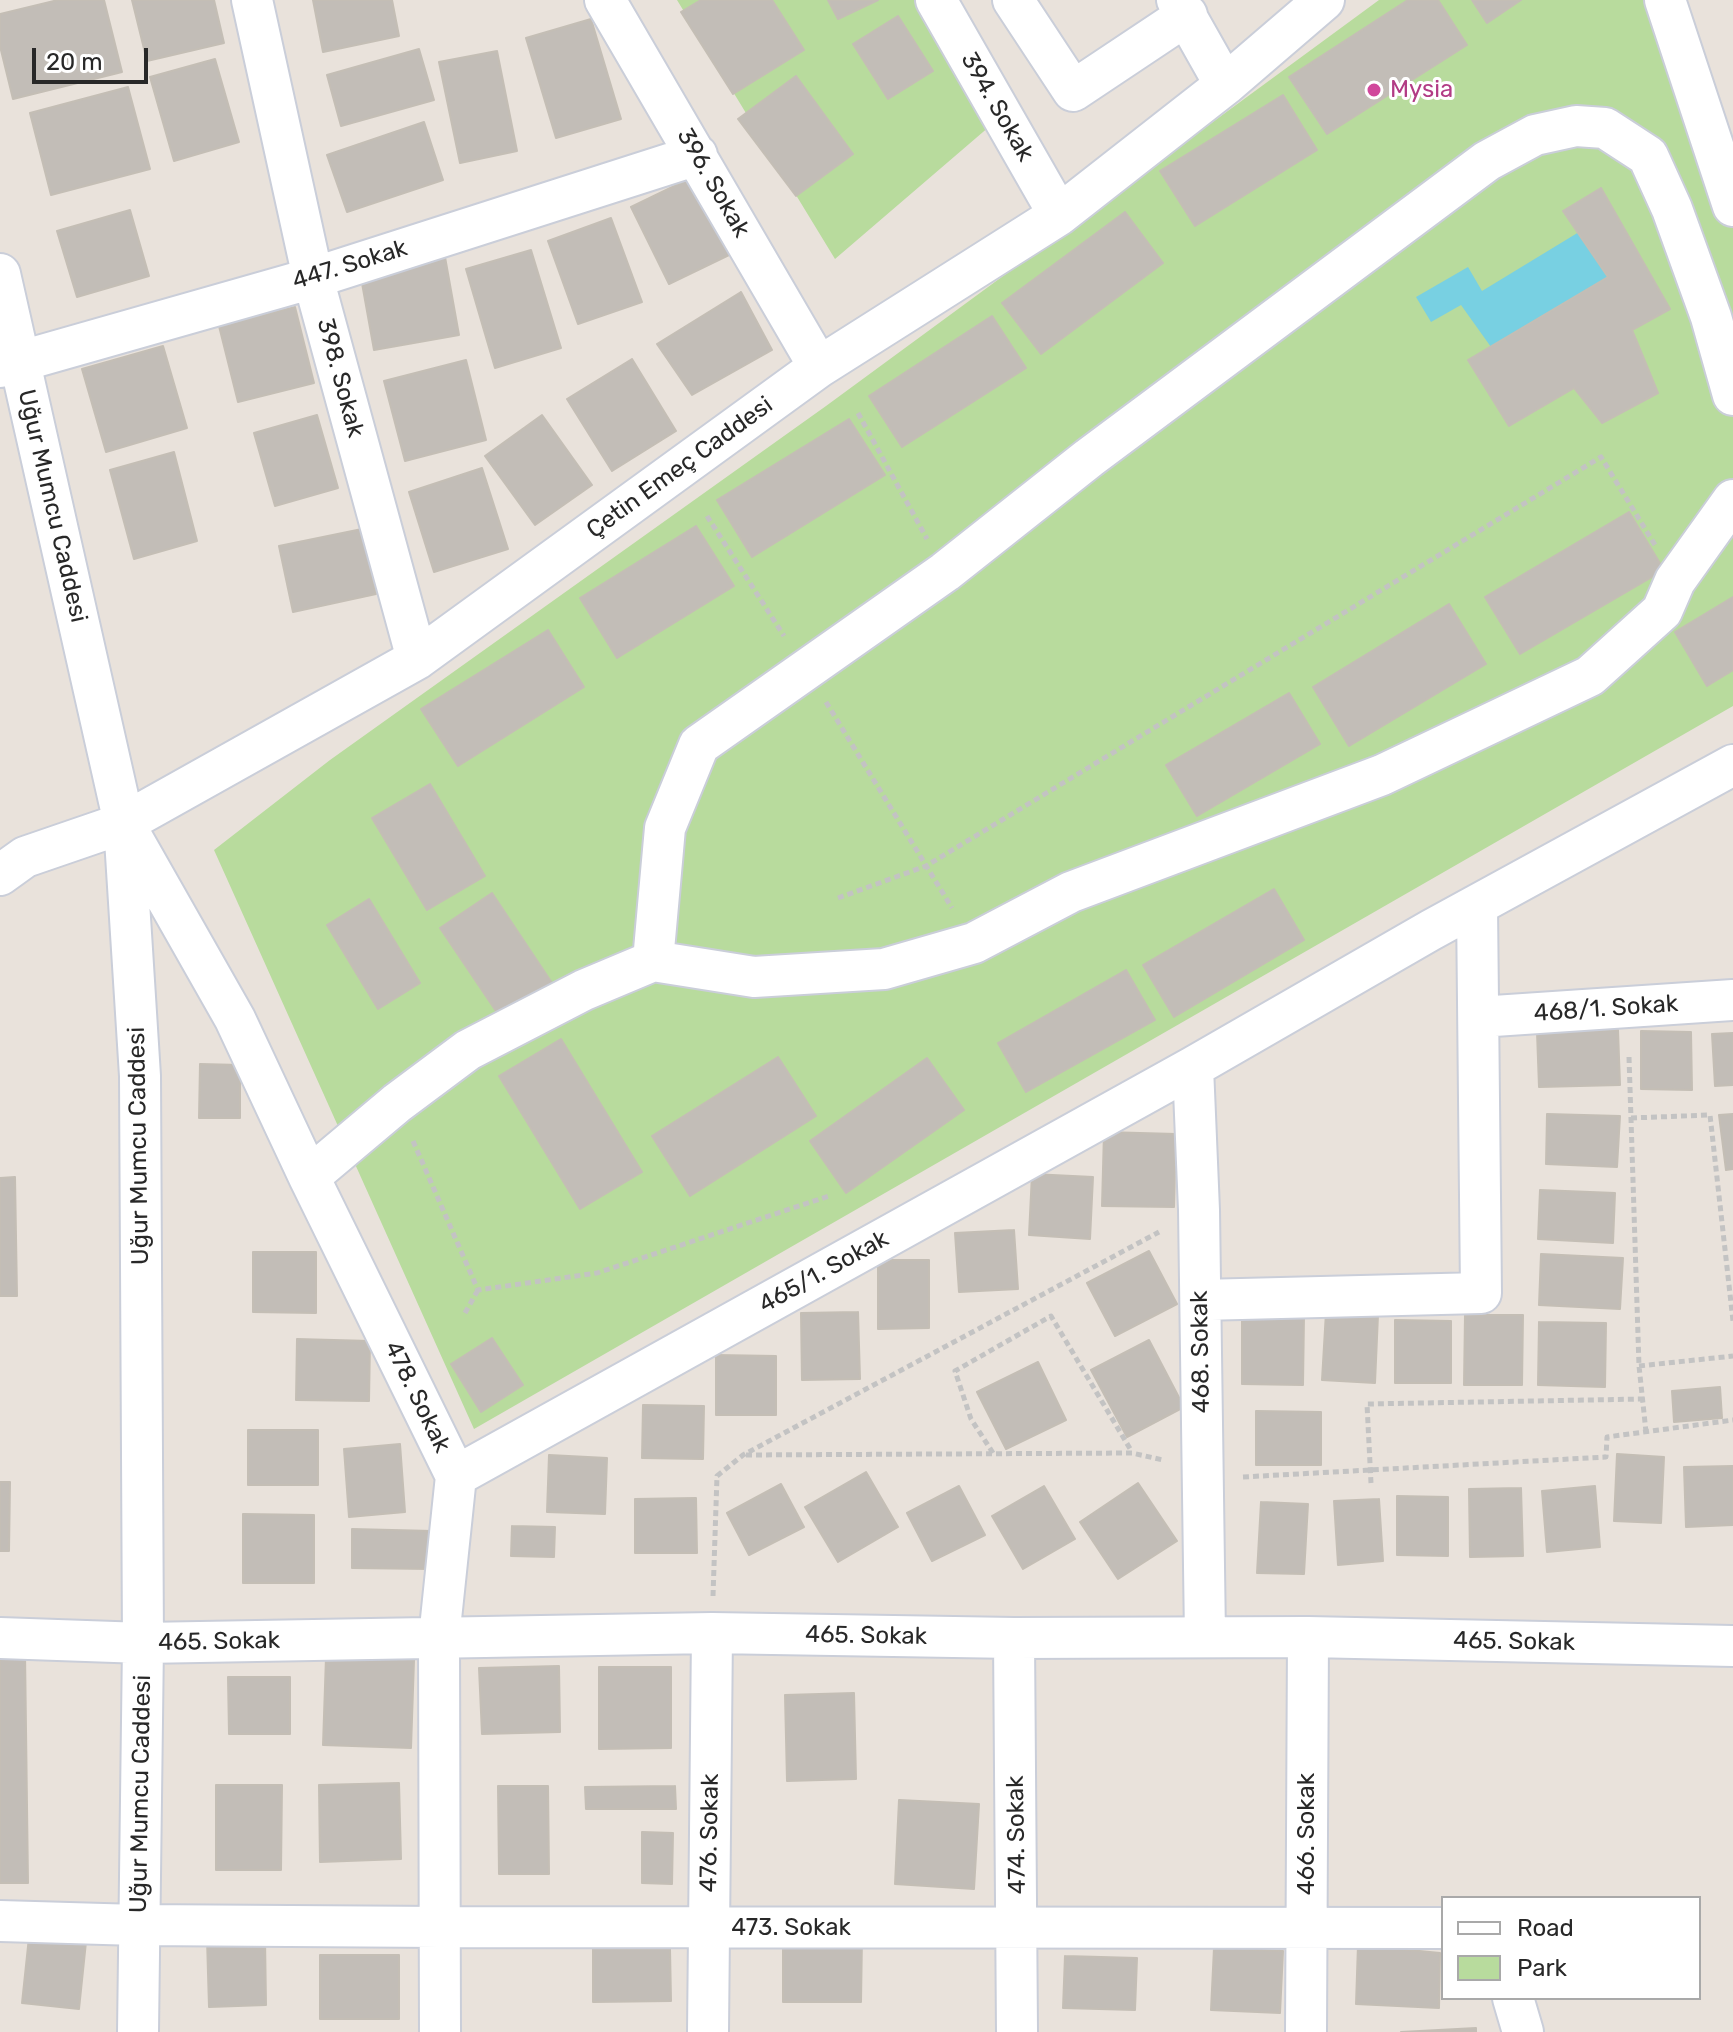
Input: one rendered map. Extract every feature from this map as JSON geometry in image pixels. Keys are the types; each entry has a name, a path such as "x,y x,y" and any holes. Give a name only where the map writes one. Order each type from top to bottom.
{"street":[{"name":"398. Sokak","path":"252,0 313,278 417,659"},
{"name":"396. Sokak","path":"605,0 819,367"},
{"name":"394. Sokak","path":"936,0 1059,215"},
{"path":"1013,0 1073,91 1182,7 1225,85"},
{"name":"Çetin Emeç Caddesi","path":"0,875 25,857 124,823 417,659 819,367 1059,215 1225,85 1324,0"},
{"path":"1665,0 1733,206"},
{"path":"653,961 665,828 699,745 945,572 1089,458 1487,161 1535,135 1576,126 1605,128 1648,156 1672,209 1711,317 1733,395"},
{"name":"447. Sokak","path":"10,364 313,278 697,155"},
{"name":"Uğur Mumcu Caddesi","path":"0,274 10,364 124,823 140,1076 143,1643 138,2032"},
{"path":"309,1177 397,1103 468,1050 584,990 653,961 754,977 884,969 974,943 1071,892 1382,775 1590,676 1662,611 1675,581 1733,500"},
{"name":"465/1. Sokak","path":"456,1476 1733,765"},
{"name":"478. Sokak","path":"124,823 235,1019 456,1476 439,1638 440,2032"},
{"path":"1201,1300 1481,1293 1477,905"},
{"name":"468/1. Sokak","path":"1479,1017 1733,1000"},
{"name":"468. Sokak","path":"1193,1067 1201,1300 1221,1473 1205,1637"},
{"name":"465. Sokak","path":"0,1638 143,1643 712,1633 1014,1638 1308,1637 1733,1646"},
{"name":"476. Sokak","path":"708,2032 712,1633"},
{"name":"466. Sokak","path":"1306,2032 1308,1637"},
{"name":"474. Sokak","path":"1014,1638 1017,2032"},
{"name":"473. Sokak","path":"0,1921 441,1927 1441,1928"},
{"path":"1514,2000 1523,2032"}],"path":[{"path":"858,413 945,572"},
{"path":"838,898 926,866 1601,457 1675,581"},
{"path":"707,516 974,943"},
{"path":"1629,1057 1639,1366 1646,1432"},
{"path":"397,1103 478,1290"},
{"path":"1631,1118 1710,1115 1733,1321"},
{"path":"478,1290 597,1273 829,1196"},
{"path":"712,1633 717,1476 743,1455 1199,1210"},
{"path":"465,1313 478,1290"},
{"path":"993,1453 971,1419 955,1371 1051,1316 1132,1453"},
{"path":"1639,1366 1733,1356"},
{"path":"1371,1483 1367,1404 1644,1399"},
{"path":"743,1455 1132,1453 1221,1473 1371,1470 1606,1457 1607,1437 1733,1420"}],"green space":[{"path":"677,0 921,0 997,120 835,259"},
{"path":"1379,0 1664,0 1733,219 1733,706 474,1429 214,850 330,760 826,406"}],"water":[{"path":"1579,232 1608,277 1491,347 1461,305 1431,322 1416,297 1468,267 1482,291"}],"building":[{"path":"58,0 104,0 122,72 13,99 0,46 0,14"},
{"path":"132,0 214,0 224,43 147,61"},
{"path":"313,0 392,0 399,36 323,52"},
{"path":"701,0 772,0 804,50 733,94 681,12"},
{"path":"828,0 878,0 838,19"},
{"path":"1408,0 1438,0 1467,45 1327,134 1289,77"},
{"path":"1472,0 1521,0 1487,23"},
{"path":"898,16 933,71 888,99 853,44"},
{"path":"591,19 621,119 556,138 526,38"},
{"path":"419,49 434,100 341,126 327,75"},
{"path":"497,51 517,151 460,163 439,62"},
{"path":"215,59 239,142 174,161 150,77"},
{"path":"796,76 853,154 796,196 738,119"},
{"path":"128,87 150,169 51,195 30,113"},
{"path":"1283,95 1317,150 1195,226 1160,171"},
{"path":"424,122 443,180 347,212 327,155"},
{"path":"691,178 729,255 669,284 631,207"},
{"path":"1601,188 1670,309 1632,330 1658,393 1602,423 1574,388 1509,426 1468,360 1608,277 1563,211"},
{"path":"130,210 149,276 77,297 57,231"},
{"path":"1125,212 1163,263 1041,354 1002,303"},
{"path":"611,218 642,302 578,324 548,241"},
{"path":"531,250 561,348 495,368 466,269"},
{"path":"445,257 459,335 374,350 360,272"},
{"path":"741,292 772,350 692,395 657,344"},
{"path":"295,307 314,383 238,402 219,326"},
{"path":"992,316 1026,368 902,447 869,396"},
{"path":"163,346 187,428 106,452 82,369"},
{"path":"632,359 676,431 612,471 567,399"},
{"path":"466,360 486,440 405,461 384,381"},
{"path":"317,415 338,488 275,506 254,433"},
{"path":"542,415 592,485 535,525 485,456"},
{"path":"849,419 885,475 752,557 717,500"},
{"path":"174,452 197,541 134,559 110,470"},
{"path":"482,468 508,549 434,572 409,492"},
{"path":"1629,512 1664,570 1520,654 1485,597"},
{"path":"696,526 734,586 617,658 580,598"},
{"path":"362,529 376,594 293,612 279,546"},
{"path":"1733,597 1733,670 1707,686 1675,632"},
{"path":"1449,604 1486,664 1349,746 1313,687"},
{"path":"548,630 584,687 458,766 421,709"},
{"path":"1289,693 1320,744 1197,816 1166,765"},
{"path":"430,784 485,876 427,910 372,818"},
{"path":"1274,889 1304,940 1174,1017 1143,965"},
{"path":"492,893 552,983 500,1017 440,928"},
{"path":"369,899 420,983 378,1009 327,925"},
{"path":"1126,970 1155,1020 1026,1092 998,1043"},
{"path":"1618,1030 1620,1085 1539,1087 1537,1032"},
{"path":"1641,1031 1691,1032 1692,1090 1641,1089"},
{"path":"1733,1033 1733,1085 1715,1086 1712,1034"},
{"path":"561,1039 642,1172 580,1209 499,1076"},
{"path":"778,1057 816,1116 690,1196 652,1136"},
{"path":"927,1058 964,1110 846,1193 810,1141"},
{"path":"200,1064 240,1065 240,1118 199,1118"},
{"path":"1547,1114 1620,1116 1617,1167 1546,1164"},
{"path":"1733,1114 1733,1169 1726,1170 1719,1115"},
{"path":"1104,1132 1176,1134 1174,1207 1102,1206"},
{"path":"1032,1174 1093,1177 1090,1239 1029,1235"},
{"path":"15,1177 17,1296 0,1296 0,1178"},
{"path":"1540,1190 1615,1193 1613,1243 1538,1239"},
{"path":"1014,1230 1018,1289 959,1292 955,1233"},
{"path":"1149,1251 1177,1304 1115,1336 1087,1283"},
{"path":"253,1252 316,1252 316,1313 253,1312"},
{"path":"1541,1254 1623,1258 1620,1309 1539,1305"},
{"path":"878,1260 929,1260 929,1328 878,1329"},
{"path":"858,1312 860,1379 802,1380 801,1313"},
{"path":"1326,1312 1378,1315 1375,1383 1322,1380"},
{"path":"1242,1315 1304,1315 1303,1385 1242,1384"},
{"path":"1465,1315 1523,1315 1522,1385 1464,1385"},
{"path":"1395,1320 1451,1321 1451,1383 1395,1383"},
{"path":"1539,1322 1606,1323 1605,1387 1538,1385"},
{"path":"492,1338 523,1385 481,1412 451,1364"},
{"path":"297,1339 370,1341 369,1401 296,1400"},
{"path":"1149,1340 1184,1407 1127,1437 1091,1370"},
{"path":"716,1355 776,1356 776,1415 716,1415"},
{"path":"1038,1362 1066,1420 1006,1449 977,1392"},
{"path":"1720,1387 1722,1418 1674,1422 1672,1391"},
{"path":"643,1405 704,1406 703,1459 642,1458"},
{"path":"1256,1411 1321,1412 1321,1465 1256,1465"},
{"path":"248,1430 318,1430 318,1485 248,1485"},
{"path":"400,1444 405,1512 349,1517 344,1449"},
{"path":"1617,1454 1664,1457 1661,1523 1614,1521"},
{"path":"549,1455 607,1458 605,1514 547,1512"},
{"path":"1733,1466 1733,1525 1686,1527 1684,1467"},
{"path":"866,1472 898,1527 838,1562 805,1507"},
{"path":"0,1482 10,1482 9,1551 0,1551"},
{"path":"1138,1483 1177,1541 1118,1579 1080,1522"},
{"path":"781,1484 804,1527 749,1555 727,1513"},
{"path":"959,1486 985,1535 932,1561 907,1513"},
{"path":"1044,1486 1075,1539 1023,1569 992,1516"},
{"path":"1595,1486 1600,1547 1547,1552 1542,1491"},
{"path":"1521,1488 1523,1556 1470,1557 1469,1489"},
{"path":"1397,1496 1448,1497 1448,1556 1397,1555"},
{"path":"696,1498 697,1553 635,1553 635,1499"},
{"path":"1379,1499 1383,1561 1338,1565 1334,1501"},
{"path":"1261,1502 1308,1504 1304,1574 1257,1573"},
{"path":"243,1514 314,1515 314,1583 243,1583"},
{"path":"512,1526 555,1527 554,1557 511,1556"},
{"path":"352,1529 432,1531 431,1569 352,1568"},
{"path":"25,1652 28,1883 0,1883 0,1653"},
{"path":"326,1657 414,1660 411,1748 323,1745"},
{"path":"559,1666 560,1732 482,1734 479,1668"},
{"path":"599,1667 671,1667 671,1748 599,1749"},
{"path":"228,1677 290,1677 290,1734 229,1734"},
{"path":"854,1693 856,1779 787,1781 785,1695"},
{"path":"399,1783 401,1859 320,1862 319,1785"},
{"path":"216,1785 282,1785 281,1870 216,1870"},
{"path":"498,1786 548,1786 549,1874 499,1874"},
{"path":"675,1786 676,1809 586,1809 585,1787"},
{"path":"899,1800 979,1804 974,1889 895,1884"},
{"path":"642,1832 673,1833 672,1884 642,1883"},
{"path":"29,1937 86,1942 79,2009 22,2003"},
{"path":"783,1937 862,1937 861,2002 783,2002"},
{"path":"265,1938 266,2005 209,2007 207,1939"},
{"path":"1358,1945 1440,1953 1439,2008 1356,2004"},
{"path":"1214,1948 1283,1951 1280,2013 1211,2010"},
{"path":"593,1949 670,1949 671,2001 593,2002"},
{"path":"320,1955 399,1955 399,2019 320,2019"},
{"path":"1065,1956 1137,1958 1135,2010 1063,2008"},
{"path":"1476,2028 1476,2032 1401,2032"}],"place":[{"name":"Mysia","path":"1374,90"}]}
